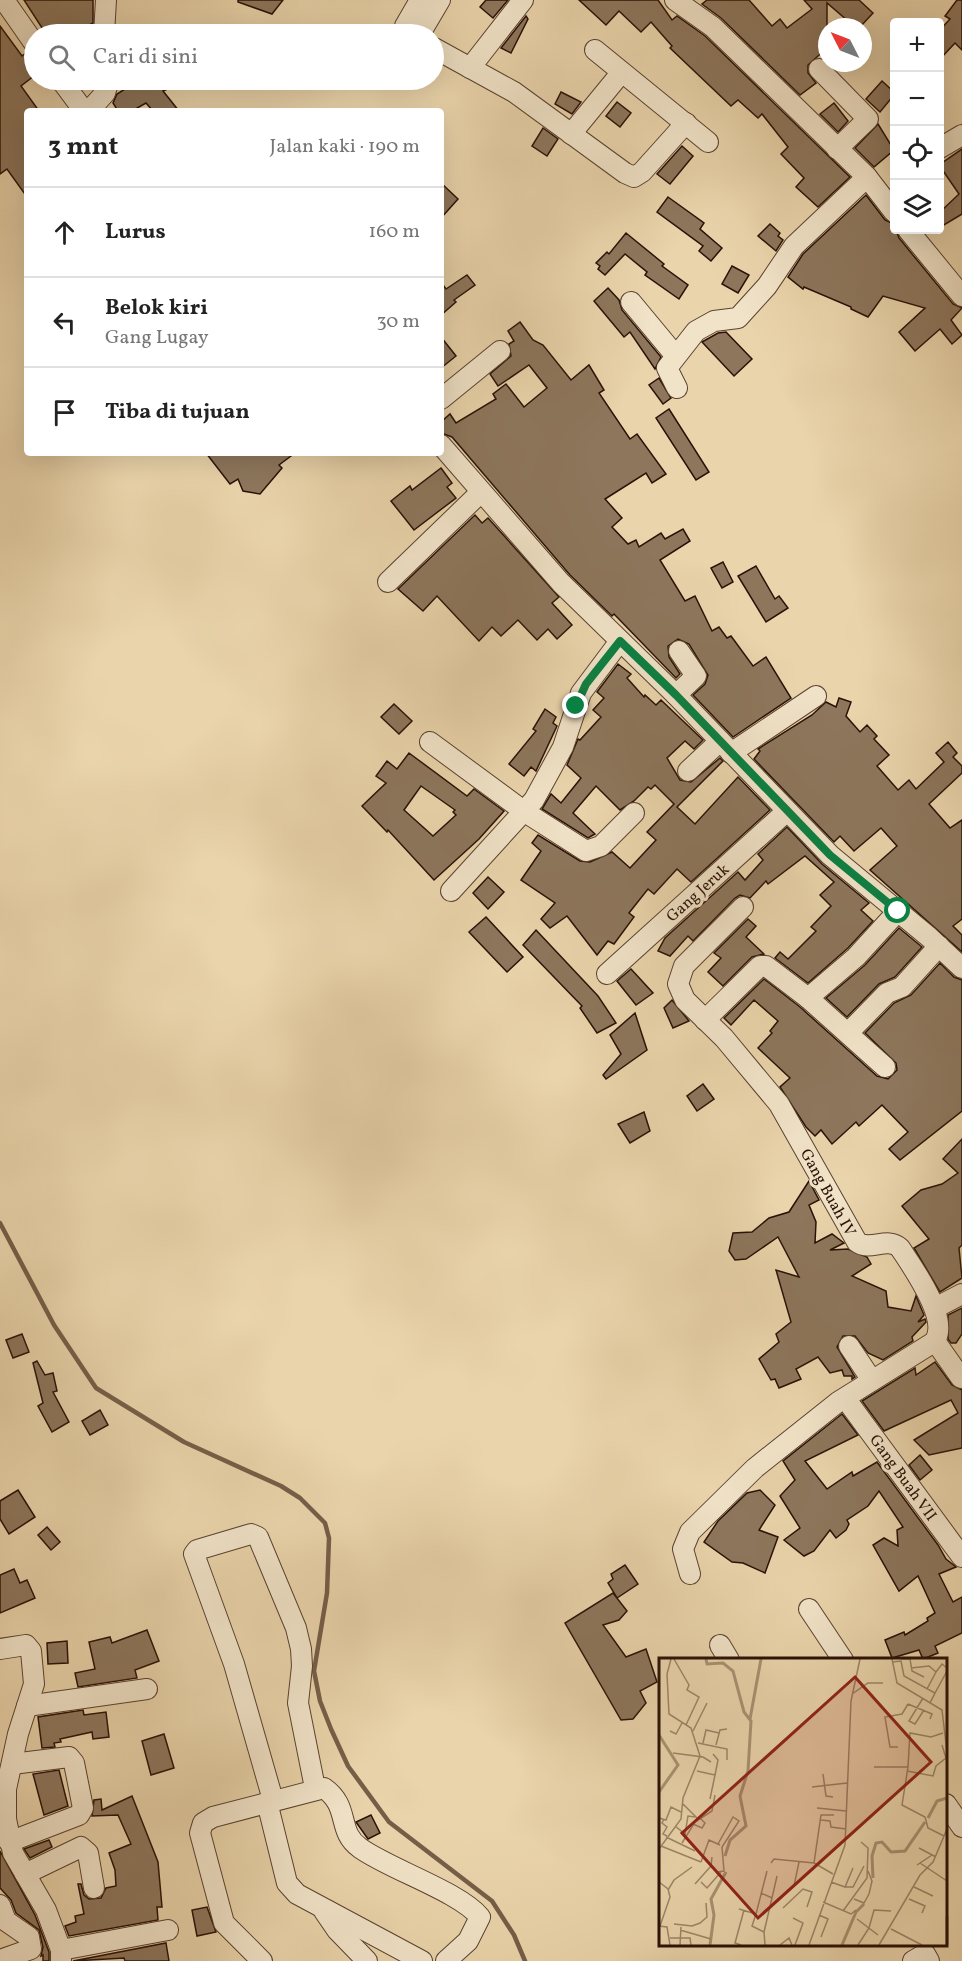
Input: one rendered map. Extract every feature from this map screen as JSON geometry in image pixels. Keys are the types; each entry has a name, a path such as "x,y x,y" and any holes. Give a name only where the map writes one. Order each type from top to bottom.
{"street":[{"path":"4,0 24,29"},
{"path":"105,24 106,0"},
{"path":"406,24 420,0"},
{"path":"426,24 440,0"},
{"path":"470,68 523,0"},
{"path":"675,0 713,27 890,198"},
{"path":"595,50 708,142"},
{"path":"444,54 514,92 625,173 634,177 642,172 686,123"},
{"path":"822,72 867,119 837,148"},
{"path":"571,134 621,73"},
{"path":"69,90 84,108"},
{"path":"90,108 106,90"},
{"path":"944,145 962,135"},
{"path":"677,388 667,370 675,355 696,331 707,323 738,318 766,286 794,246 867,177"},
{"path":"911,234 962,296"},
{"path":"631,302 675,355"},
{"path":"444,397 500,351"},
{"path":"444,449 480,493 561,583 676,695 830,855 962,968"},
{"path":"388,582 480,493"},
{"path":"451,891 525,812 563,747 581,693 620,641"},
{"path":"676,695 696,676 679,651"},
{"path":"688,771 816,696"},
{"path":"430,742 525,812 581,848 590,851 601,846 634,813"},
{"name":"Gang Jeruk","path":"607,974 787,810"},
{"path":"743,907 684,966 679,977 678,988 685,1000 705,1020 760,966 766,966 808,998 885,1067"},
{"path":"808,998 856,957 898,911"},
{"path":"848,1033 887,993 902,987 939,946"},
{"name":"Gang Buah IV","path":"705,1020 724,1038 779,1104 857,1242 865,1246 885,1242 898,1246 935,1308"},
{"path":"690,1574 683,1549 690,1533 755,1468 871,1379 935,1341 937,1337 935,1308 962,1294"},
{"path":"935,1341 961,1378"},
{"path":"849,1346 871,1379"},
{"name":"Gang Buah VII","path":"845,1398 962,1557"},
{"path":"315,1788 298,1703 302,1666 301,1649 296,1628 258,1537 251,1534 197,1550 194,1554 234,1664 270,1801 287,1882 297,1894 422,1961"},
{"path":"809,1610 842,1658"},
{"path":"0,1649 26,1645 31,1651 33,1684 12,1764 3,1788 6,1819 9,1842 46,1911 61,1956 168,1930"},
{"path":"27,1706 147,1689"},
{"path":"9,1842 79,1815 83,1808 75,1763 69,1757 12,1764"},
{"path":"261,1960 224,1923 200,1833 203,1823 213,1817 315,1788 324,1788 339,1802 347,1834 360,1848 477,1914 479,1922 468,1941 446,1961"},
{"path":"947,1807 962,1827"},
{"path":"25,1874 81,1847 88,1853 94,1888"},
{"path":"0,1905 6,1921 29,1937 31,1949 0,1960"},
{"path":"323,1909 337,1930 368,1961"},
{"path":"468,1941 470,1961"}],"building":[{"path":"24,0 93,0 91,24 40,24"},
{"path":"238,0 283,0 272,14 238,2"},
{"path":"486,0 508,0 493,18 480,7"},
{"path":"579,0 658,0 672,20 677,16 705,36 850,177 818,207 796,187 804,178 781,154 788,147 762,114 758,118 738,100 731,106 670,48 672,46 651,22 641,32 619,11 606,25"},
{"path":"707,0 749,0 772,26 780,19 787,28 812,9 804,0 859,0 873,13 868,18 844,18 827,3 827,18 818,18 818,56 808,65 808,73 816,83 800,95 721,18 702,4"},
{"path":"957,0 962,0 962,50 955,43 944,55 944,26 950,19 945,16"},
{"path":"526,16 528,19 511,53 501,48"},
{"path":"0,26 22,56 24,54 24,84 21,86 37,108 24,108 24,193 7,169 0,174"},
{"path":"882,81 890,88 890,100 880,112 866,99"},
{"path":"123,90 165,90 163,91 177,108 150,108 146,103 137,108 116,108 113,103 117,94"},
{"path":"561,92 581,102 572,114 555,104"},
{"path":"617,102 631,113 620,127 606,116"},
{"path":"834,103 848,121 838,132 820,114"},
{"path":"878,124 890,144 890,153 874,167 855,148"},
{"path":"543,128 558,139 547,156 532,146"},
{"path":"682,146 693,156 670,184 657,174"},
{"path":"962,149 962,214 944,225 944,208 959,194 944,172 944,162"},
{"path":"444,186 458,199 444,215"},
{"path":"866,195 885,220 890,222 890,234 898,234 953,304 962,308 951,320 962,335 952,344 940,329 915,351 899,332 925,308 883,296 868,317 851,307 804,287 803,289 788,277 803,254"},
{"path":"668,197 704,223 700,229 722,248 711,261 699,251 703,246 657,212"},
{"path":"770,224 780,233 778,236 783,240 776,251 758,236"},
{"path":"626,233 664,264 662,266 688,285 679,299 645,275 647,272 625,254 605,275 598,269 600,266 596,263 607,252 609,254"},
{"path":"732,266 749,275 738,293 722,284"},
{"path":"467,275 475,285 454,300 456,302 444,312 444,286 446,289"},
{"path":"608,288 619,300 622,310 661,357 655,369 630,332 624,337 594,301"},
{"path":"520,322 533,340 543,345 571,380 589,365 604,390 599,393 630,439 637,434 666,474 652,483 646,473 605,499 622,518 612,527 628,544 636,540 639,547 661,533 665,539 683,529 690,541 660,560 685,601 695,596 712,631 719,627 727,638 731,636 753,666 766,657 791,698 733,737 693,695 705,684 708,675 689,644 678,639 668,646 669,657 680,674 676,678 614,614 612,616 570,575 452,437 444,434 444,419 450,414 456,423 496,399 493,394 506,384 524,407 547,388 529,365 498,386 490,374 511,356 509,344 514,341 508,331"},
{"path":"726,332 752,359 734,376 702,342 718,333"},
{"path":"444,341 456,356 444,366"},
{"path":"659,378 671,398 663,404 649,385"},
{"path":"669,409 709,472 696,480 656,418"},
{"path":"208,456 291,456 279,465 282,468 260,494 243,491 238,479 230,484"},
{"path":"441,468 452,483 447,487 456,498 414,530 391,501 410,486 412,490"},
{"path":"475,515 482,523 488,518 559,597 552,603 572,625 557,639 548,629 537,640 518,620 501,636 492,627 479,641 437,596 423,611 398,589"},
{"path":"723,562 733,582 722,588 711,568"},
{"path":"756,566 775,599 779,596 788,608 766,622 738,576"},
{"path":"618,664 631,674 627,678 644,697 645,695 656,705 661,700 703,740 694,749 685,741 667,758 680,780 691,782 720,758 723,761 677,807 695,824 738,777 770,810 691,882 677,869 654,894 648,889 629,913 634,917 614,944 608,941 597,955 567,916 550,928 541,919 555,903 521,880 541,851 532,843 538,835 580,861 590,862 612,852 630,868 656,840 647,832 674,804 655,785 651,789 648,787 634,801 620,810 596,786 573,813 595,834 588,838 542,809 551,794 561,803 581,778 567,765 578,739 580,740 601,717 593,710 604,698 597,692"},
{"path":"839,698 851,702 846,716 860,732 867,725 877,736 874,739 889,755 877,766 898,790 909,780 916,789 944,762 936,753 948,742 957,753 953,757 962,766 962,773 929,804 950,828 962,820 962,919 953,926 962,935 962,952 870,870 897,846 881,828 854,851 840,836 834,842 754,759 760,751 758,749 812,715 826,702 836,707"},
{"path":"394,704 412,721 399,734 381,717"},
{"path":"545,709 556,717 553,723 557,726 536,771 531,767 524,776 509,764 536,731 533,729"},
{"path":"409,753 467,796 474,789 504,811 479,839 434,880 388,830 387,832 362,806 386,783 376,776 387,761 397,769","holes":["421,786 455,810 453,812 456,815 433,836 404,810"]},
{"path":"787,827 822,864 869,903 861,910 873,921 848,948 808,983 775,958 780,952 788,959 816,931 811,927 831,906 820,895 834,882 805,856 768,884 766,881 750,898 740,895 735,898 693,941 688,936 670,956 658,951 665,938 738,872 745,880 763,860 758,854"},
{"path":"488,877 504,892 488,909 473,893"},
{"path":"486,917 523,957 507,972 469,932"},
{"path":"748,919 756,926 746,937 764,954 752,957 723,986 708,972 721,958 714,953"},
{"path":"899,928 922,947 895,977 879,984 847,1017 826,998 865,965"},
{"path":"536,930 598,996 616,1023 597,1033 580,1008 582,1006 523,945"},
{"path":"940,963 954,977 962,980 962,1111 900,1160 889,1149 908,1132 882,1105 859,1126 856,1122 832,1144 821,1130 815,1136 806,1127 780,1087 790,1078 758,1048 772,1033 770,1031 778,1021 754,1000 731,1025 724,1018 764,979 800,1007 877,1076 888,1079 897,1070 896,1063 865,1033 894,1003 911,995"},
{"path":"631,969 653,993 636,1005 617,981"},
{"path":"672,1000 689,1021 673,1028 664,1008"},
{"path":"635,1013 647,1050 606,1079 603,1075 621,1054 610,1035"},
{"path":"703,1084 714,1099 697,1111 687,1096"},
{"path":"644,1112 650,1131 630,1143 618,1124"},
{"path":"962,1139 962,1245 959,1248 962,1278 940,1292 914,1248 929,1239 902,1206 921,1190 942,1184 958,1173 943,1159"},
{"path":"809,1181 819,1200 809,1205 816,1222 815,1243 832,1234 844,1243 830,1250 848,1249 867,1257 871,1264 852,1276 886,1291 888,1307 911,1311 916,1296 924,1315 918,1322 925,1319 926,1322 912,1337 913,1341 883,1360 868,1353 855,1336 843,1336 837,1347 855,1377 852,1379 852,1376 844,1376 842,1370 830,1373 818,1357 796,1369 801,1379 779,1388 775,1379 771,1380 759,1359 779,1342 776,1334 791,1322 776,1270 799,1277 778,1237 746,1259 735,1260 729,1251 733,1233 752,1232 769,1218 789,1212"},
{"path":"962,1308 962,1334 956,1343 951,1343 948,1339 948,1315"},
{"path":"22,1334 29,1352 13,1358 6,1340"},
{"path":"37,1361 45,1375 53,1373 57,1391 53,1392 69,1422 52,1432 38,1406 43,1403 33,1363"},
{"path":"935,1362 952,1385 962,1390 962,1448 929,1455 914,1440 958,1413 951,1400 884,1431 862,1401 915,1368 916,1375"},
{"path":"100,1410 108,1425 90,1435 82,1421"},
{"path":"842,1414 858,1435 805,1461 827,1489 852,1472 853,1476 877,1462 946,1559 956,1567 939,1574 953,1602 962,1597 962,1633 935,1646 938,1653 926,1658 923,1658 919,1650 892,1658 885,1640 904,1632 905,1635 928,1621 927,1618 935,1613 918,1576 899,1591 873,1545 884,1538 898,1546 897,1530 903,1527 879,1491 868,1506 847,1520 849,1524 846,1530 836,1538 830,1530 814,1551 804,1556 784,1540 800,1528 780,1496 795,1480 783,1461"},
{"path":"920,1455 932,1470 920,1480 909,1465"},
{"path":"18,1490 35,1517 9,1534 0,1519 0,1501"},
{"path":"760,1490 775,1505 759,1530 778,1537 765,1573 743,1563 732,1562 704,1542 718,1521 747,1493"},
{"path":"47,1527 60,1542 51,1550 38,1535"},
{"path":"625,1565 638,1584 617,1598 608,1583 613,1579 611,1574"},
{"path":"14,1569 20,1583 27,1580 35,1598 0,1613 0,1575"},
{"path":"613,1593 627,1611 619,1620 603,1625 626,1657 646,1649 657,1682 640,1691 646,1703 633,1719 621,1720 565,1623"},
{"path":"147,1630 159,1661 135,1670 137,1678 78,1687 75,1673 95,1669 89,1642 110,1637 112,1643"},
{"path":"67,1641 68,1663 48,1664 47,1643"},
{"path":"83,1710 84,1715 106,1712 109,1737 93,1739 92,1732 60,1739 61,1742 54,1743 55,1747 42,1748 38,1717"},
{"path":"164,1734 174,1768 151,1775 142,1741"},
{"path":"59,1770 68,1806 44,1815 33,1774"},
{"path":"132,1796 158,1862 162,1907 157,1907 158,1920 69,1936 65,1926 76,1922 75,1916 84,1914 78,1884 81,1884 84,1895 89,1899 101,1898 106,1888 116,1886 115,1870 109,1853 131,1844 118,1815 92,1816 94,1800 101,1799 102,1810"},
{"path":"371,1815 380,1833 368,1839 356,1822"},
{"path":"49,1840 52,1847 30,1858 24,1849"},
{"path":"0,1851 35,1915 49,1952 49,1961 43,1961 43,1955 41,1956 43,1947 39,1930 16,1913 11,1900 0,1888"},
{"path":"207,1907 216,1932 197,1936 192,1910"},
{"path":"166,1943 169,1961 125,1961 124,1958 73,1961"}],"waterway":[{"path":"0,1223 54,1325 96,1388 184,1442 281,1486 300,1498 325,1523 329,1538 327,1593 314,1671 320,1701 331,1729 348,1766 389,1822 492,1901 514,1935 525,1961"}],"route":[{"path":"576,706 586,684 620,641 676,695 830,855 898,911"}]}
